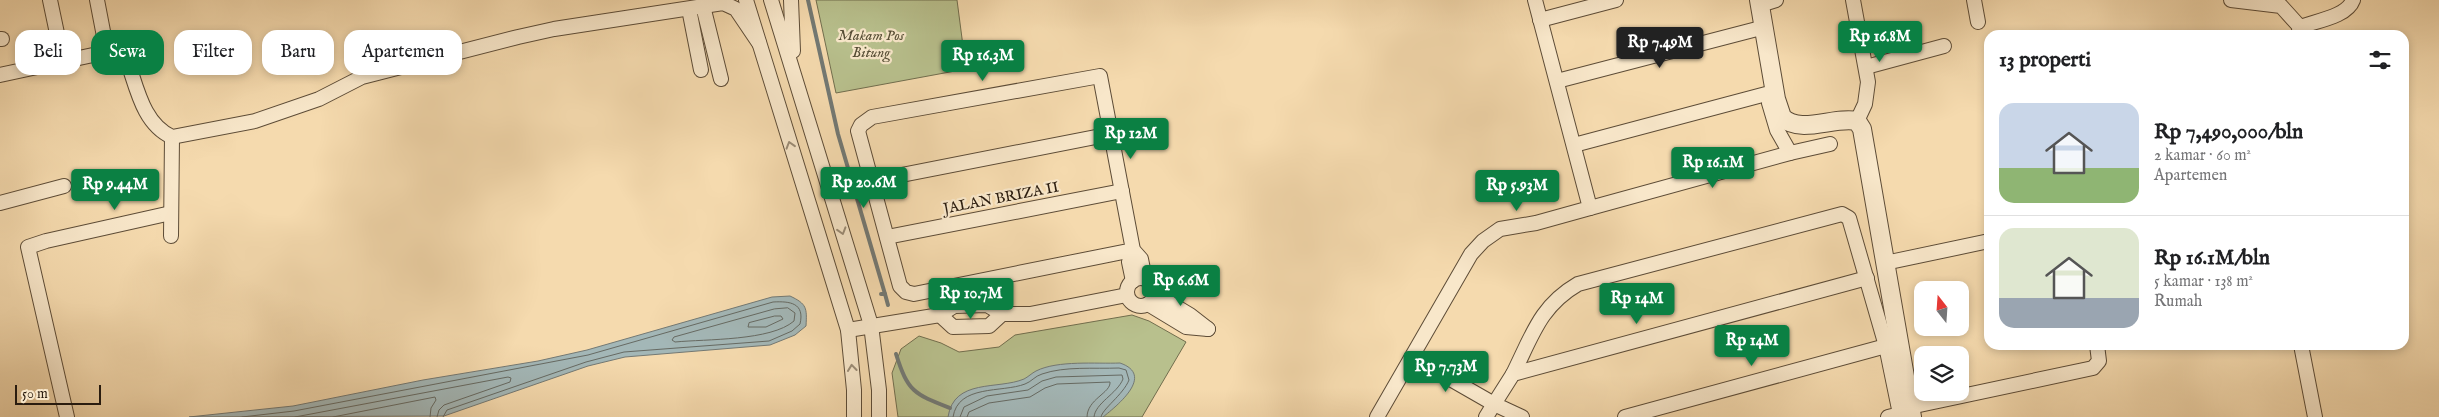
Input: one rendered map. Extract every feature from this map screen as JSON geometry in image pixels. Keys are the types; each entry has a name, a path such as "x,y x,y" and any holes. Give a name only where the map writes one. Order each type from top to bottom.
{"street":[{"path":"50,0 56,30"},
{"path":"97,0 103,30"},
{"path":"746,0 848,330 854,390 854,417"},
{"path":"771,0 871,325 879,390 879,417"},
{"path":"791,0 795,76"},
{"path":"1535,0 1590,208"},
{"path":"1540,20 1616,0"},
{"path":"1853,0 1866,68 1868,94 1857,121"},
{"path":"1974,0 1978,22"},
{"path":"2231,0 2282,6 2298,30"},
{"path":"2301,30 2344,11 2350,7 2353,0"},
{"path":"1762,1 1757,29 1766,94 1777,130 1790,153"},
{"path":"1762,1 1782,117 1795,124 1847,119 1857,121 1862,129 1911,412 2093,368 2099,361 2097,350"},
{"path":"132,75 147,115 158,129 172,137 256,121 319,99 342,85 384,70 554,29 689,9 708,3 723,3 736,9 759,43"},
{"path":"708,3 721,79"},
{"path":"689,9 701,70"},
{"path":"1557,81 1757,29"},
{"path":"1866,68 1944,46"},
{"path":"0,75 15,72"},
{"path":"1133,250 914,294 906,292 900,286 858,131 861,125 872,117 1100,76 1133,250 1129,262 1139,280 1154,288 1151,299 1135,305 1127,295 1129,285 1139,280"},
{"path":"1574,145 1766,94"},
{"path":"871,181 1111,134"},
{"path":"171,236 172,137"},
{"path":"1377,417 1471,254 1483,241 1500,229 1536,223 1790,153 1830,144"},
{"path":"0,203 64,186"},
{"name":"JALAN BRIZA II","path":"887,237 1122,191"},
{"path":"67,417 28,247 46,241 171,213"},
{"path":"1486,417 1513,374 1550,304 1561,294 1578,284 1842,214 1849,218 1886,346 1900,414 1888,417"},
{"path":"1884,263 1984,242"},
{"path":"1513,374 1867,278"},
{"path":"848,330 940,315 954,306 987,305 1002,314 1030,314 1127,295"},
{"path":"940,315 954,327 989,326 1002,314"},
{"path":"1625,417 1886,346"},
{"path":"2302,350 2315,417"},
{"path":"1412,357 1494,404 1522,417"}],"green space":[{"name":"Makam Pos Bitung","path":"816,0 957,0 966,69 836,93"},
{"path":"1132,315 1149,321 1186,342 1142,417 898,417 892,373 901,349 919,336 941,343 959,352 999,347 1015,335"}],"water":[{"path":"790,296 805,307 806,326 795,335 770,345 625,357 588,366 444,416 189,417 293,406 423,380 538,361 587,350 772,297"},
{"path":"1120,363 1130,368 1134,375 1134,382 1124,398 1103,417 948,417 952,405 959,396 968,391 1014,382 1024,379 1036,371 1055,365"}],"waterway":[{"path":"808,0 838,134 885,294"},
{"path":"881,294 885,294 888,305"},
{"path":"896,354 904,377 914,390 920,395 950,408"}]}
